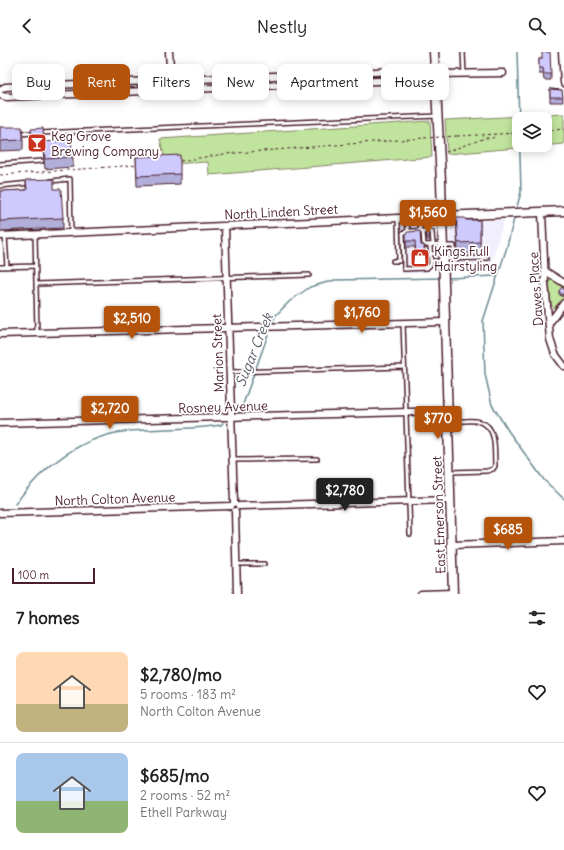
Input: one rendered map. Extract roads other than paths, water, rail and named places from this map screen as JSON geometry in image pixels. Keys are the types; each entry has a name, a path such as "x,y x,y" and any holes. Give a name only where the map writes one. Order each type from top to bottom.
{"main road":[{"name":"East Emerson Street","path":"434,52 435,64"},
{"name":"East Emerson Street","path":"436,100 442,216 453,594"},
{"name":"North Linden Street","path":"442,216 564,211"}],"street":[{"path":"169,52 170,64"},
{"path":"562,52 564,84"},
{"path":"449,74 503,73"},
{"path":"204,79 277,76"},
{"path":"0,90 5,87 73,84"},
{"path":"204,89 277,86"},
{"path":"0,95 6,97 73,94"},
{"name":"Dawes Place","path":"542,212 551,344 562,364"},
{"name":"North Linden Street","path":"3,236 442,216"},
{"name":"Marion Street","path":"225,226 237,594"},
{"path":"545,270 564,283"},
{"path":"550,322 564,303"},
{"path":"0,334 444,322"},
{"name":"Rosney Avenue","path":"0,423 231,418 447,411"},
{"name":"North Colton Avenue","path":"0,513 450,500"},
{"path":"452,545 564,541"},
{"path":"421,594 453,594"}],"lane":[{"path":"463,52 464,74"},
{"path":"15,134 437,116"},
{"path":"0,164 42,161"},
{"path":"47,182 70,179 71,233"},
{"path":"0,186 31,183"},
{"path":"407,218 408,231"},
{"path":"420,218 424,245 432,244"},
{"path":"393,261 399,261 398,219"},
{"path":"433,235 430,254 431,264 427,268 404,269 403,233 408,231 422,231 432,232 433,235 442,234"},
{"path":"35,234 37,333"},
{"path":"3,236 7,267"},
{"path":"432,244 443,255"},
{"path":"431,261 443,255 454,246 454,259"},
{"path":"430,254 443,255 454,259 487,258"},
{"path":"0,267 35,266"},
{"path":"36,284 309,275"},
{"path":"403,324 410,534"},
{"path":"230,372 404,366"},
{"path":"448,422 480,422 488,426 494,438 493,468 487,471 449,472"},
{"path":"233,460 317,459"},
{"path":"236,564 264,564"}],"waterway":[{"name":"Sugar Creek","path":"516,210 521,192 517,52"},
{"name":"Sugar Creek","path":"515,215 506,250 483,321 485,374 492,405 509,432 544,480 564,499"},
{"name":"Sugar Creek","path":"447,278 497,276"},
{"name":"Sugar Creek","path":"272,324 275,316 290,301 310,287 335,280 442,278"},
{"name":"Sugar Creek","path":"242,407 270,329"},
{"name":"Sugar Creek","path":"15,504 26,490 51,466 65,455 96,439 112,434 130,431 198,428 221,425 223,423"}],"place":[{"name":"Keg Grove Brewing Company","path":"37,143"},
{"name":"Kings Full Hairstyling","path":"420,258"}]}
